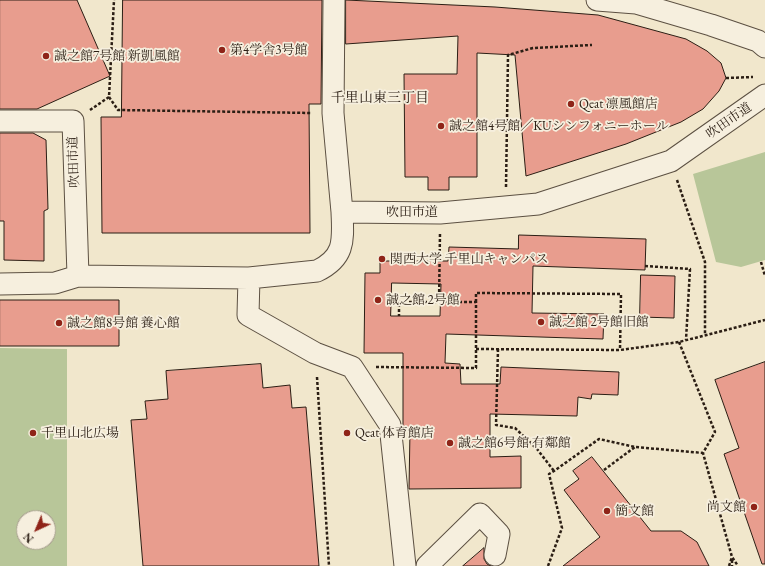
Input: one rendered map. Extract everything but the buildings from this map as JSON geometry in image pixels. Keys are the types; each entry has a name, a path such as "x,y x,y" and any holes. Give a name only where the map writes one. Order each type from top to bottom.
{"lane":[{"path":"0,284 55,283 78,276 249,278 317,271 324,268 332,261 343,242 342,212 332,113 334,0"},
{"path":"597,0 636,3 711,25 758,41 765,47"},
{"name":"吹田市道","path":"342,212 440,213 538,204 671,161 765,95"},
{"name":"吹田市道","path":"0,121 73,121 78,276"},
{"path":"249,278 248,315 315,353 352,367 390,425 405,566"},
{"path":"426,566 480,514 499,534 495,555"}],"path":[{"path":"114,0 109,97 118,110 332,113"},
{"path":"506,176 508,55 532,48 592,45"},
{"path":"726,78 751,77"},
{"path":"73,121 109,97"},
{"path":"671,161 705,262 705,335"},
{"path":"440,240 440,302"},
{"path":"761,262 765,276"},
{"path":"645,266 690,269 686,340"},
{"path":"352,367 476,368 476,293 621,294 620,350"},
{"path":"399,316 399,302 476,302"},
{"path":"476,349 620,350 679,342 765,320"},
{"path":"679,342 715,432 703,453 732,558 732,566"},
{"path":"498,349 496,425 515,428 537,449 554,471"},
{"path":"315,353 329,566"},
{"path":"548,566 562,528 549,474 599,439 635,447 703,453"},
{"path":"604,470 635,447"},
{"path":"729,566 732,558"},
{"path":"732,558 738,566"}],"green space":[{"path":"765,152 765,260 741,267 716,262 693,174"},
{"name":"千里山北広場","path":"0,348 67,349 67,566 0,566"}],"place":[{"name":"第4学舎3号館","path":"222,50"},
{"name":"誠之館7号館 新凱風館","path":"46,56"},
{"name":"Qeat 凛風館店","path":"571,104"},
{"name":"誠之館4号館／KUシンフォニーホール","path":"441,126"},
{"name":"関西大学 千里山キャンパス","path":"382,259"},
{"name":"誠之館 2号館","path":"378,300"},
{"name":"誠之館 2号館旧館","path":"541,322"},
{"name":"誠之館8号館 養心館","path":"59,323"},
{"name":"千里山北広場","path":"33,433"},
{"name":"Qeat 体育館店","path":"347,433"},
{"name":"誠之館6号館 有鄰館","path":"450,443"},
{"name":"尚文館","path":"754,507"},
{"name":"簡文館","path":"607,511"}],"district":[{"name":"千里山東三丁目","path":"380,98"}]}
